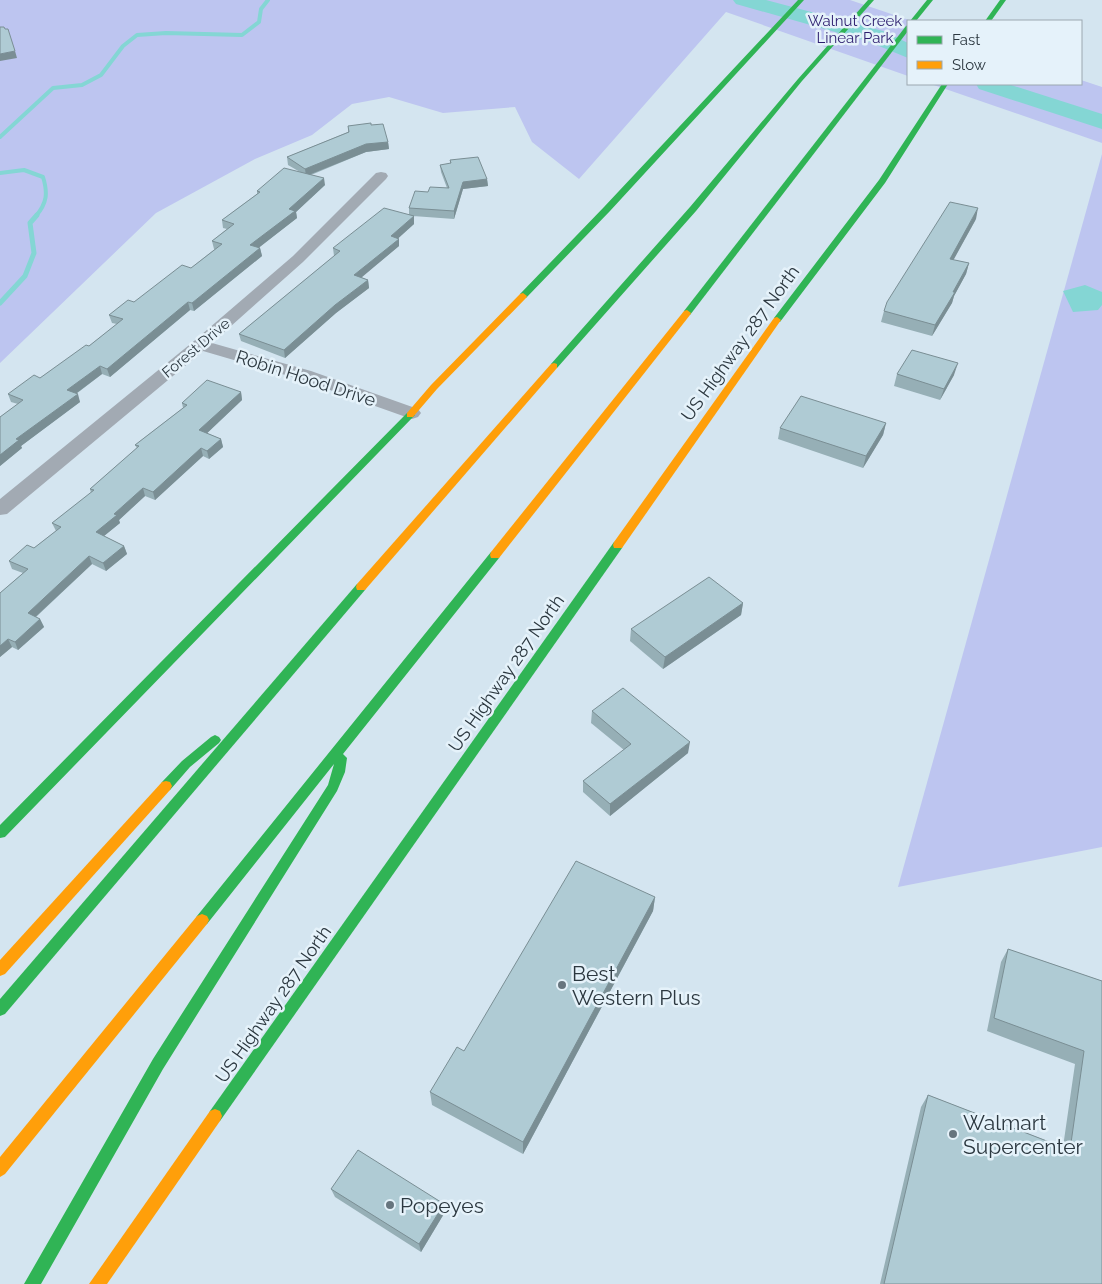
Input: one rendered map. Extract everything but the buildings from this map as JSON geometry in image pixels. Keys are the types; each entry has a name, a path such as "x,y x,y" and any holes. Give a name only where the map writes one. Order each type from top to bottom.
{"main road":[{"path":"0,833 412,413 607,209 801,0"},
{"path":"0,1009 407,533 693,209 800,80 871,0"},
{"path":"916,18 930,0"},
{"path":"989,20 1003,0"},
{"path":"0,1169 342,747 659,350 852,96 907,28"},
{"name":"US Highway 287 North","path":"97,1284 768,332 882,181 944,85"},
{"path":"0,970 186,764 216,740 243,727"},
{"path":"32,1284 158,1064 333,787 339,772 342,747"}],"street":[{"name":"Forest Drive","path":"0,509 200,345 298,259 381,176"},
{"name":"Robin Hood Drive","path":"200,345 305,375 412,413"}],"green space":[{"path":"0,0 850,0 909,20 907,20 907,76 726,12 579,179 532,142 515,107 443,113 389,97 352,104 312,135 255,159 156,213 0,363"},
{"name":"Walnut Creek Linear Park","path":"1082,80 1102,87 1102,143 934,85 1082,85"},
{"path":"1102,154 1102,847 898,887"}],"shaded area":[{"path":"1085,285 1102,292 1102,305 1098,310 1073,312 1063,291"}],"waterway":[{"path":"0,137 53,88 82,85 101,75 123,46 137,35 166,33 242,35 259,22 261,9 268,0"},
{"path":"743,0 875,36 907,51"},
{"path":"990,85 1102,122"},
{"path":"0,173 24,170 43,177 46,198 36,216"},
{"path":"0,303 25,276 34,253 30,223 37,215"}],"traffic: fast":[{"path":"523,296 607,209 801,0"},
{"path":"554,366 693,209 800,80 871,0"},
{"path":"914,20 930,0"},
{"path":"989,20 1003,0"},
{"path":"687,313 907,28"},
{"path":"777,320 882,181 944,85"},
{"path":"0,833 410,415"},
{"path":"215,1116 618,545"},
{"path":"202,920 495,555"},
{"path":"0,1009 361,587"},
{"path":"166,786 186,764 215,740"},
{"path":"32,1284 158,1064 333,787 339,772 341,758"}],"traffic: slow":[{"path":"410,415 434,387 523,296"},
{"path":"495,555 687,313"},
{"path":"618,545 777,320"},
{"path":"361,587 554,366"},
{"path":"0,970 166,786"},
{"path":"0,1169 202,920"},
{"path":"97,1284 215,1116"}],"place":[{"name":"Best Western Plus","path":"562,985"},
{"name":"Walmart Supercenter","path":"953,1134"},
{"name":"Popeyes","path":"390,1205"}]}
